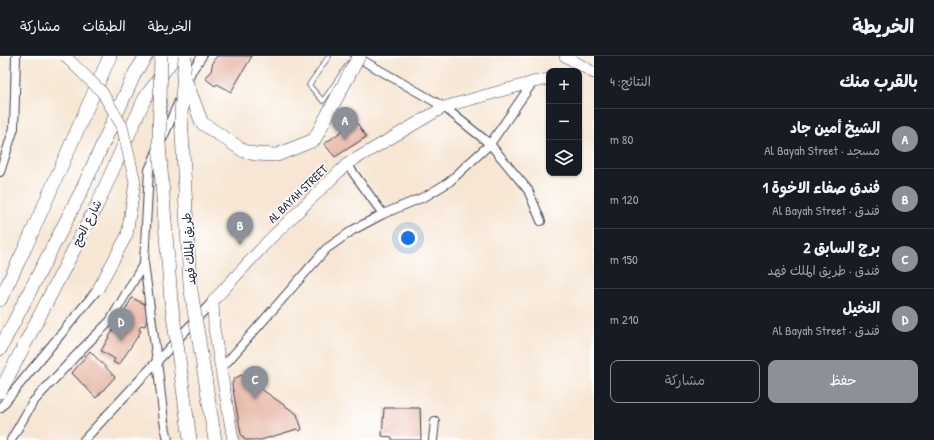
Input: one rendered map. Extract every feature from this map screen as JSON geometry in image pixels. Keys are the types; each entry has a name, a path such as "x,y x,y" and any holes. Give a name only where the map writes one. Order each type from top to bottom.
{"main road":[{"path":"0,300 26,246 110,56"},
{"name":"شارع الحج","path":"0,349 81,192 135,73 146,56"},
{"name":"طريق الملك فهد","path":"161,56 159,144 171,300 190,440"},
{"name":"شارع الحج","path":"0,392 97,205 146,98 175,56"},
{"name":"طريق الملك فهد","path":"185,56 181,114 190,285 215,440"},
{"path":"183,75 194,106 202,122 244,151 255,154 277,155 314,140 359,56"},
{"path":"0,334 27,297"}],"street":[{"path":"0,172 14,128 16,56"},
{"path":"0,408 98,290 127,235 135,182 122,126 102,92 65,56"},
{"path":"168,440 164,420 144,263 149,170 191,72 202,56"},
{"path":"354,56 444,107 490,144 528,190 541,221"},
{"path":"565,56 594,72"},
{"path":"582,74 594,72"},
{"name":"AL BAYAH STREET","path":"84,440 269,240 347,164 444,107 532,82 546,80"},
{"path":"221,369 326,249 353,230 384,214 426,196 450,182 490,144 532,82"},
{"path":"347,164 384,214"},
{"path":"11,440 33,402 110,321 144,263"},
{"path":"213,301 214,328 233,440"},
{"path":"433,440 435,422"}],"lane":[{"path":"329,56 309,85 323,101 354,56"}],"building":[{"path":"217,56 252,56 231,92 217,84 215,86 205,77 211,71 213,61"},
{"path":"356,121 366,137 335,157 324,144"},
{"path":"132,298 147,305 145,307 148,313 146,315 148,316 145,326 141,325 139,330 141,331 119,365 113,362 115,359 101,351 116,325 123,319 123,314"},
{"path":"90,351 115,377 96,398 72,373"},
{"path":"241,375 297,414 302,429 300,431 297,429 261,440 245,440 241,434 232,384 234,379"},
{"path":"384,408 420,408 421,440 392,440 392,437 382,436"}],"place":[{"name":"الشيخ أمين جاد","path":"345,140"},
{"name":"فندق صفاء الاخوة 1","path":"240,245"},
{"name":"النخيل","path":"121,341"},
{"name":"برج السابق 2","path":"255,399"}]}
